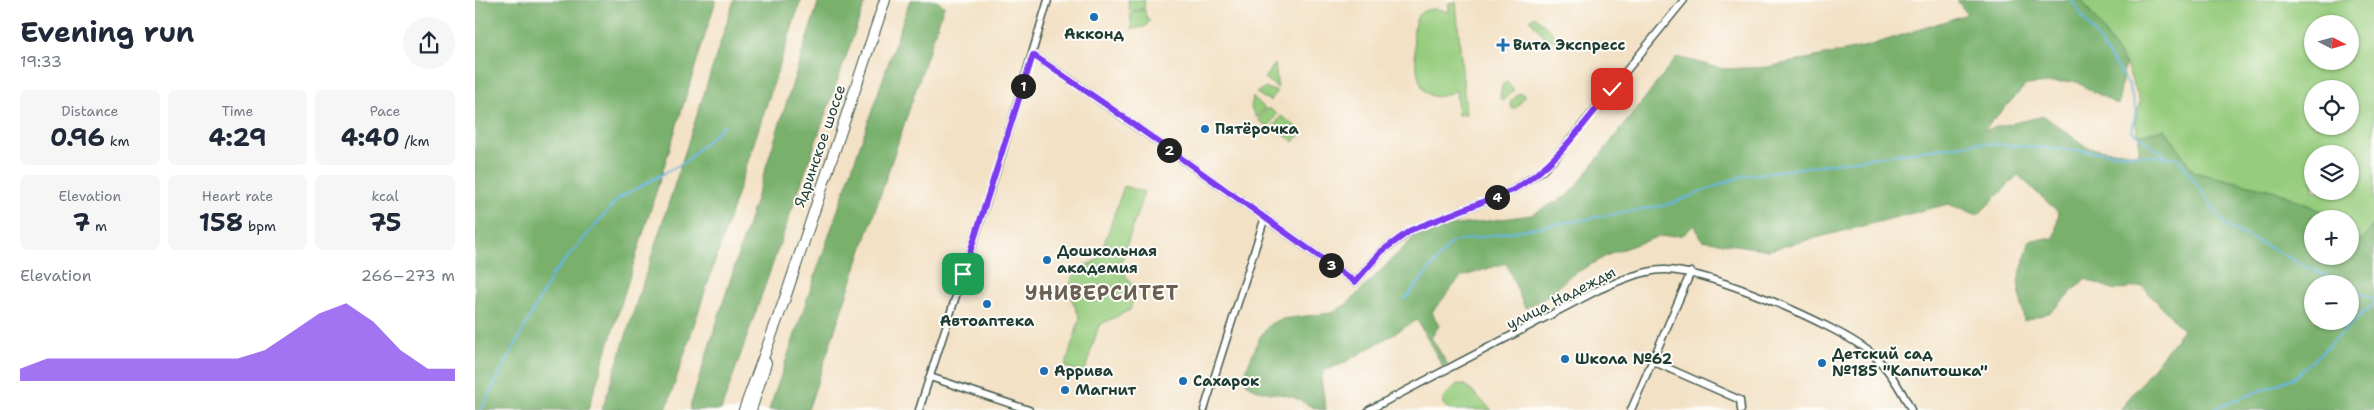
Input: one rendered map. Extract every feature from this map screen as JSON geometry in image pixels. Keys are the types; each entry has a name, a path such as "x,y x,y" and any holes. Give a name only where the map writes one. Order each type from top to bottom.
{"main road":[{"name":"Ядринское шоссе","path":"744,410 885,0"},
{"name":"Ядринское шоссе","path":"751,410 783,301"}],"street":[{"path":"919,410 1033,55 1048,0"},
{"path":"1033,55 1355,282 1382,251 1411,230 1513,190 1543,170 1556,157 1685,0"},
{"path":"1204,410 1265,217"},
{"name":"улица Надежды","path":"1369,410 1598,290 1625,279 1662,270 1691,272 1743,290 1854,340 1888,370 1901,388 1911,410"},
{"path":"1631,410 1691,272"},
{"path":"1653,360 1740,400 1741,410"},
{"path":"930,377 1029,410"}],"green space":[{"path":"475,0 716,0 588,410 475,410"},
{"path":"734,0 801,0 666,410 602,410"},
{"path":"819,0 866,0 721,410 689,410"},
{"path":"910,0 935,0 944,6 808,410 769,410"},
{"path":"1128,0 1145,0 1144,9 1129,11"},
{"path":"1957,0 2082,0 2125,63 2118,105 2074,81 2026,85 1984,130 2044,116 2088,148 2139,154 2139,135 2165,129 2194,172 2275,191 2319,210 2304,210 2304,265 2359,265 2359,241 2367,235 2374,223 2374,410 2120,410 2183,330 2142,286 2115,290 2085,279 2051,312 2024,321 2018,281 2030,240 2054,238 2059,213 2018,175 1978,215 1948,204 1769,250 1702,240 1694,225 1683,235 1657,237 1612,253 1570,276 1544,299 1525,308 1506,263 1461,277 1432,312 1439,326 1431,337 1448,365 1443,367 1417,320 1346,362 1324,371 1321,379 1326,410 1314,408 1291,397 1255,389 1245,381 1247,367 1260,337 1270,324 1281,319 1331,313 1347,304 1421,230 1531,215 1570,194 1677,57 1723,69 1768,67 1868,46 1967,14"},
{"path":"2082,0 2374,0 2374,223 2367,235 2359,241 2359,210 2319,210 2275,191 2194,172 2165,129 2139,135 2135,122 2140,101 2125,63"},
{"path":"1456,2 1466,114 1458,115 1456,90 1436,97 1429,95 1420,83 1414,34 1414,26 1421,13 1437,9 1449,12 1449,3"},
{"path":"1145,10 1146,17 1150,20 1145,27 1132,29 1130,13"},
{"path":"1535,16 1561,41 1559,44 1543,35 1530,20"},
{"path":"1275,64 1278,88 1264,78"},
{"path":"1507,82 1514,89 1504,101 1500,98 1502,85"},
{"path":"1264,88 1277,91 1270,101 1256,93"},
{"path":"1519,93 1524,95 1524,98 1517,107 1512,109 1510,102"},
{"path":"1253,97 1265,108 1257,118 1251,108"},
{"path":"1266,109 1270,109 1277,114 1268,127 1258,120"},
{"path":"1281,116 1302,131 1294,142 1273,127"},
{"path":"1124,186 1144,192 1120,266 1132,285 1137,287 1130,310 1099,325 1084,373 1065,367 1080,318 1068,291 1076,267 1080,268 1099,259"},
{"path":"1457,384 1465,385 1492,410 1449,410 1443,404 1443,398"}],"waterway":[{"path":"2071,0 2128,83 2136,109 2132,131 2166,156"},
{"path":"481,410 552,275 619,198 685,162 724,125"},
{"path":"1405,299 1452,242 1667,205 1743,176 1978,143 2178,158 2226,226 2324,275"},
{"path":"2359,292 2374,299"},
{"path":"2211,410 2295,377 2374,303"}],"place":[{"name":"Акконд","path":"1094,17"},
{"name":"Вита Экспресс","path":"1503,45"},
{"name":"Пятёрочка","path":"1205,129"},
{"name":"Дошкольная академия","path":"1047,260"},
{"name":"Автоаптека","path":"987,304"},
{"name":"Школа №62","path":"1565,359"},
{"name":"Детский сад №185 \"Капитошка\"","path":"1822,363"},
{"name":"Аррива","path":"1044,371"},
{"name":"Сахарок","path":"1183,381"},
{"name":"Магнит","path":"1065,390"}],"district":[{"name":"УНИВЕРСИТЕТ","path":"1102,293"}],"route":[{"path":"963,274 1033,55 1355,282 1382,251 1411,230 1466,210 1528,182 1556,157 1612,89"}]}
